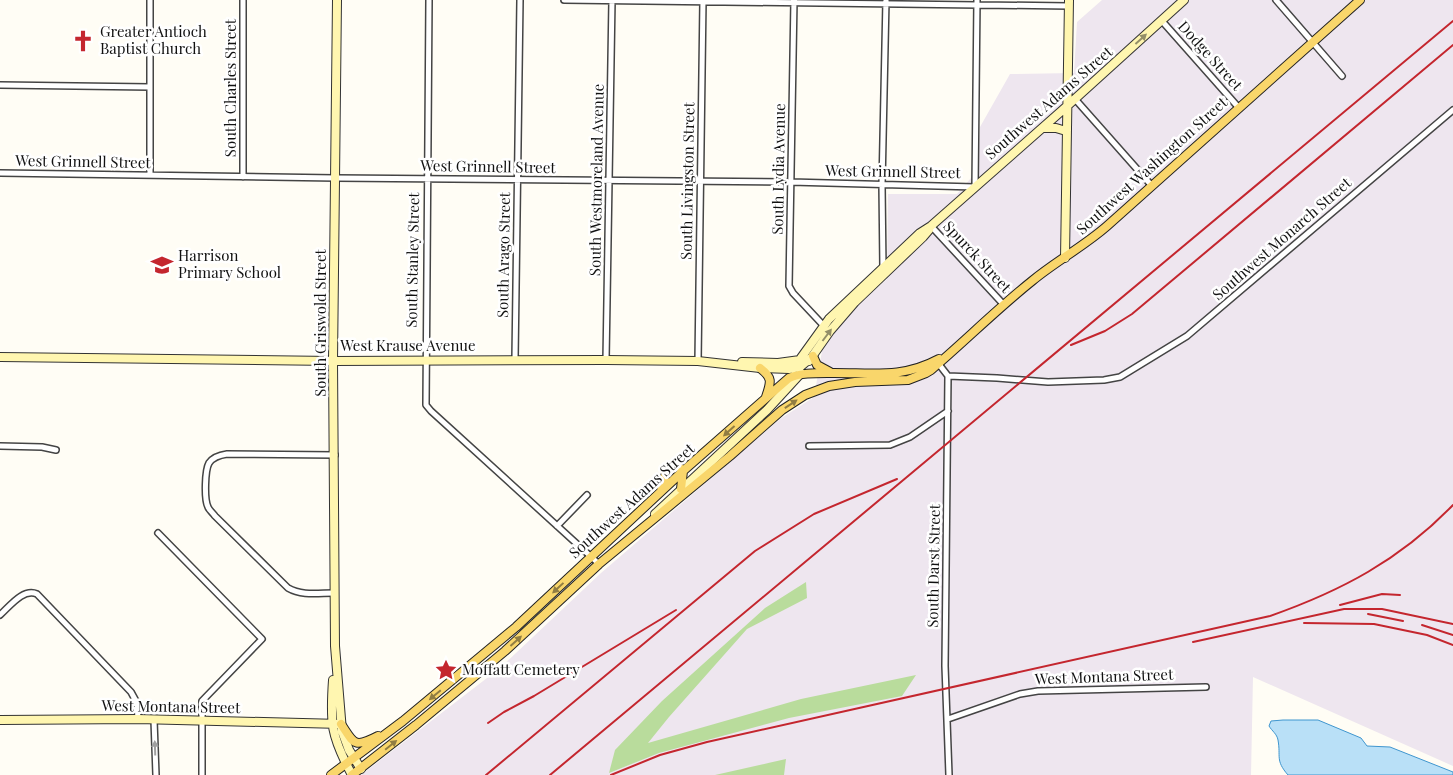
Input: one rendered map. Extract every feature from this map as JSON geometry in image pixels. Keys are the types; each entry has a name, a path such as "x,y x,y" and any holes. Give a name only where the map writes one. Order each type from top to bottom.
{"main road":[{"name":"Southwest Washington Street","path":"633,536 730,456 777,413 805,395 844,383 908,380 926,374 937,362 958,347 1041,274 1100,232 1360,0"},
{"path":"812,356 817,365 832,373"},
{"name":"Southwest Washington Street","path":"785,381 796,372 901,373 937,362"},
{"path":"760,368 770,379 771,384 766,398"},
{"name":"Southwest Adams Street","path":"331,775 403,721 516,627 683,471 785,381"},
{"path":"661,492 667,468 676,465 683,471 681,489"},
{"name":"Southwest Adams Street","path":"352,775 506,650 599,564 633,536"},
{"path":"341,724 350,739 360,743 376,738 403,721"}],"street":[{"path":"150,0 150,175"},
{"name":"South Charles Street","path":"243,0 243,177"},
{"name":"South Griswold Street","path":"338,0 333,360 335,646 341,724 346,742 361,769"},
{"name":"South Stanley Street","path":"429,0 425,400 428,409 599,564"},
{"name":"South Arago Street","path":"515,359 520,0"},
{"path":"564,0 1069,3 1065,258"},
{"name":"South Westmoreland Avenue","path":"606,360 612,0"},
{"name":"Southwest Adams Street","path":"796,372 800,360 823,325 923,237 931,226 1042,129 1184,0"},
{"path":"1276,0 1342,76"},
{"name":"South Livingston Street","path":"698,361 703,1"},
{"name":"South Lydia Avenue","path":"794,2 790,288 823,325"},
{"path":"883,271 882,186 886,2"},
{"path":"975,187 977,2"},
{"name":"Dodge Street","path":"1162,21 1239,108"},
{"path":"0,85 150,87"},
{"path":"1075,99 1152,186"},
{"name":"Southwest Monarch Street","path":"948,376 1048,382 1104,380 1120,377 1187,336 1453,110"},
{"path":"1042,129 1050,127 1066,131"},
{"name":"West Grinnell Street","path":"0,173 791,182 882,186 975,187"},
{"name":"Spurck Street","path":"931,226 1004,305"},
{"name":"Southwest Adams Street","path":"633,536 767,410 835,325 883,271"},
{"name":"West Krause Avenue","path":"0,357 698,361 796,372"},
{"path":"698,361 778,363 800,360"},
{"path":"937,362 948,376"},
{"name":"South Darst Street","path":"948,376 945,666 949,775"},
{"path":"809,446 890,445 910,436 948,411"},
{"path":"0,446 42,447 56,450"},
{"path":"334,593 305,594 288,588 208,507 206,470 209,463 218,456 227,454 335,455"},
{"path":"558,526 587,495"},
{"path":"158,533 262,639 202,701 202,775"},
{"path":"0,615 23,594 33,592 37,594 132,692 137,703 138,719"},
{"name":"South Griswold Street","path":"335,646 331,723 337,746 352,775"},
{"name":"West Montana Street","path":"948,719 1020,694 1038,691 1206,688"},
{"name":"West Montana Street","path":"0,720 138,719 341,724"},
{"path":"154,720 156,775"}],"shaded area":[{"path":"1102,0 1453,0 1453,766 1253,677 1251,775 361,775 500,668 601,573 780,419 814,397 822,351 829,338 849,313 887,279 888,194 957,194 978,170 980,127 1010,74 1074,73 1077,22"}],"green space":[{"path":"806,582 807,598 747,629 648,743 801,699 916,675 902,696 789,718 659,753 609,773 615,750 662,701 765,608"},
{"path":"786,759 784,775 715,775"}],"water":[{"path":"1318,720 1361,738 1367,746 1390,747 1453,772 1453,775 1288,775 1281,766 1276,734 1269,726 1271,721"}],"railway":[{"path":"550,775 1453,21"},
{"path":"1071,345 1105,331 1132,314 1453,45"},
{"path":"486,775 755,551 814,514 897,479"},
{"path":"611,775 660,755 707,742 1270,616 1321,596 1368,572 1412,542 1453,505"},
{"path":"1340,605 1382,594 1400,595"},
{"path":"1193,642 1344,609 1382,609 1453,624"},
{"path":"488,723 676,610"},
{"path":"1368,614 1403,621"},
{"path":"1304,623 1374,624 1427,635 1453,645"},
{"path":"1422,625 1453,635"}],"place":[{"name":"Greater Antioch Baptist Church","path":"83,41"},
{"name":"Harrison Primary School","path":"162,265"},
{"name":"Moffatt Cemetery","path":"446,670"}]}
